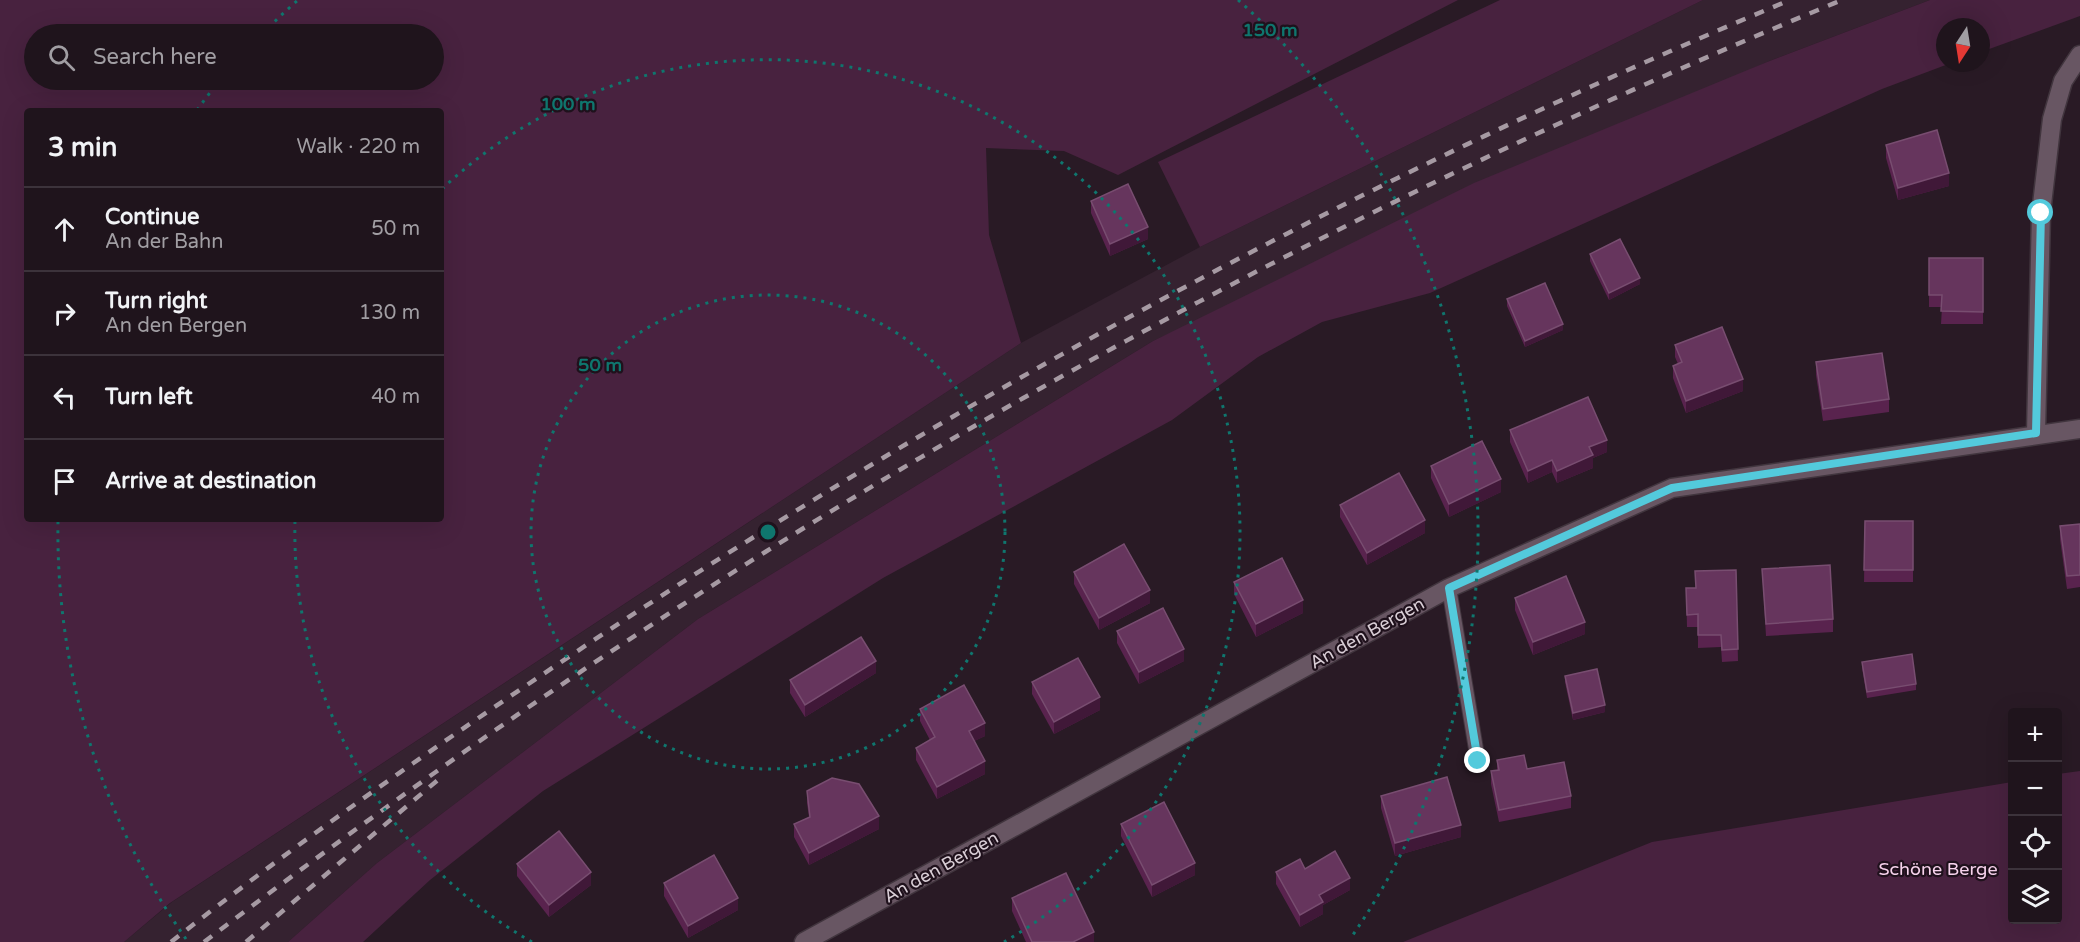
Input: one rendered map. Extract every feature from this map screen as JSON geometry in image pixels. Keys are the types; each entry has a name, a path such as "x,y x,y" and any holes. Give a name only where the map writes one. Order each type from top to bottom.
{"street":[{"path":"2036,433 2041,213 2052,119 2063,81 2080,56"},
{"name":"An den Bergen","path":"804,942 1449,588 1672,488 2036,433 2080,429"}],"lane":[{"path":"1449,588 1478,761"}],"shaded area":[{"path":"1703,0 1930,0 1767,62 1153,341 698,619 377,863 288,942 124,942 172,902 1021,343 1200,247"}],"green space":[{"path":"0,0 1458,0 1118,175 1064,151 986,148 989,235 1021,343 170,903 124,942 0,942"},
{"path":"1500,0 1703,0 1200,247 1158,162"},
{"path":"1930,0 2080,0 2080,16 1990,49 1990,18 1936,18 1936,69 1882,89 1430,293 1322,322 1258,357 1172,420 883,578 543,791 430,880 363,942 288,942 377,863 698,619 1153,341 1474,183 1767,62"},
{"name":"Schöne Berge","path":"2080,771 2080,942 1403,942 1652,842 2008,783 2008,924 2062,924 2062,773"}],"building":[{"path":"1937,130 1949,173 1898,188 1886,145"},
{"path":"1128,184 1148,227 1110,244 1091,201"},
{"path":"1620,239 1640,278 1609,293 1590,254"},
{"path":"1929,258 1983,258 1983,312 1941,311 1942,295 1929,295"},
{"path":"1545,283 1563,324 1525,341 1507,299"},
{"path":"1722,327 1743,379 1686,401 1673,366 1682,362 1675,345"},
{"path":"1882,353 1889,399 1823,409 1816,362"},
{"path":"1588,397 1607,440 1589,447 1593,455 1557,471 1552,460 1528,471 1510,430"},
{"path":"1482,441 1501,479 1449,504 1431,466"},
{"path":"1399,473 1425,520 1367,553 1340,505"},
{"path":"1865,521 1913,521 1913,570 1864,570"},
{"path":"2080,524 2080,575 2067,576 2060,526"},
{"path":"1124,544 1150,590 1099,618 1074,572"},
{"path":"1282,558 1303,600 1256,624 1234,582"},
{"path":"1830,565 1833,619 1766,624 1762,569"},
{"path":"1736,570 1738,649 1722,650 1721,635 1698,635 1698,614 1687,615 1686,588 1696,588 1695,571"},
{"path":"1566,576 1585,622 1533,642 1515,598"},
{"path":"1163,608 1184,649 1139,672 1117,631"},
{"path":"861,637 876,661 805,705 790,680"},
{"path":"1912,654 1916,684 1867,692 1862,662"},
{"path":"1078,658 1100,697 1054,722 1032,682"},
{"path":"1597,669 1605,705 1573,713 1565,676"},
{"path":"964,685 985,723 969,731 985,761 937,787 916,748 935,737 920,709"},
{"path":"1524,755 1527,769 1564,762 1571,796 1499,810 1491,771 1499,770 1497,760"},
{"path":"1447,777 1461,825 1395,843 1381,796"},
{"path":"832,778 859,784 879,816 809,853 794,824 810,817 807,791"},
{"path":"1164,802 1195,863 1152,885 1121,824"},
{"path":"559,831 591,872 549,905 517,864"},
{"path":"1335,851 1350,878 1319,895 1323,902 1300,915 1276,872 1300,859 1305,869"},
{"path":"714,855 738,898 688,926 664,883"},
{"path":"1066,873 1094,932 1073,942 1032,942 1012,898"}],"railway":[{"path":"171,942 274,863 486,713 736,548 881,459 1028,374 1327,213 1480,138 1634,67 1790,0"},
{"path":"204,942 379,812 558,687 818,519 959,435 1101,354 1393,203 1691,64 1842,0"},
{"path":"246,942 439,779"}],"route":[{"path":"1478,761 1449,588 1672,488 2036,433 2041,213"}]}
